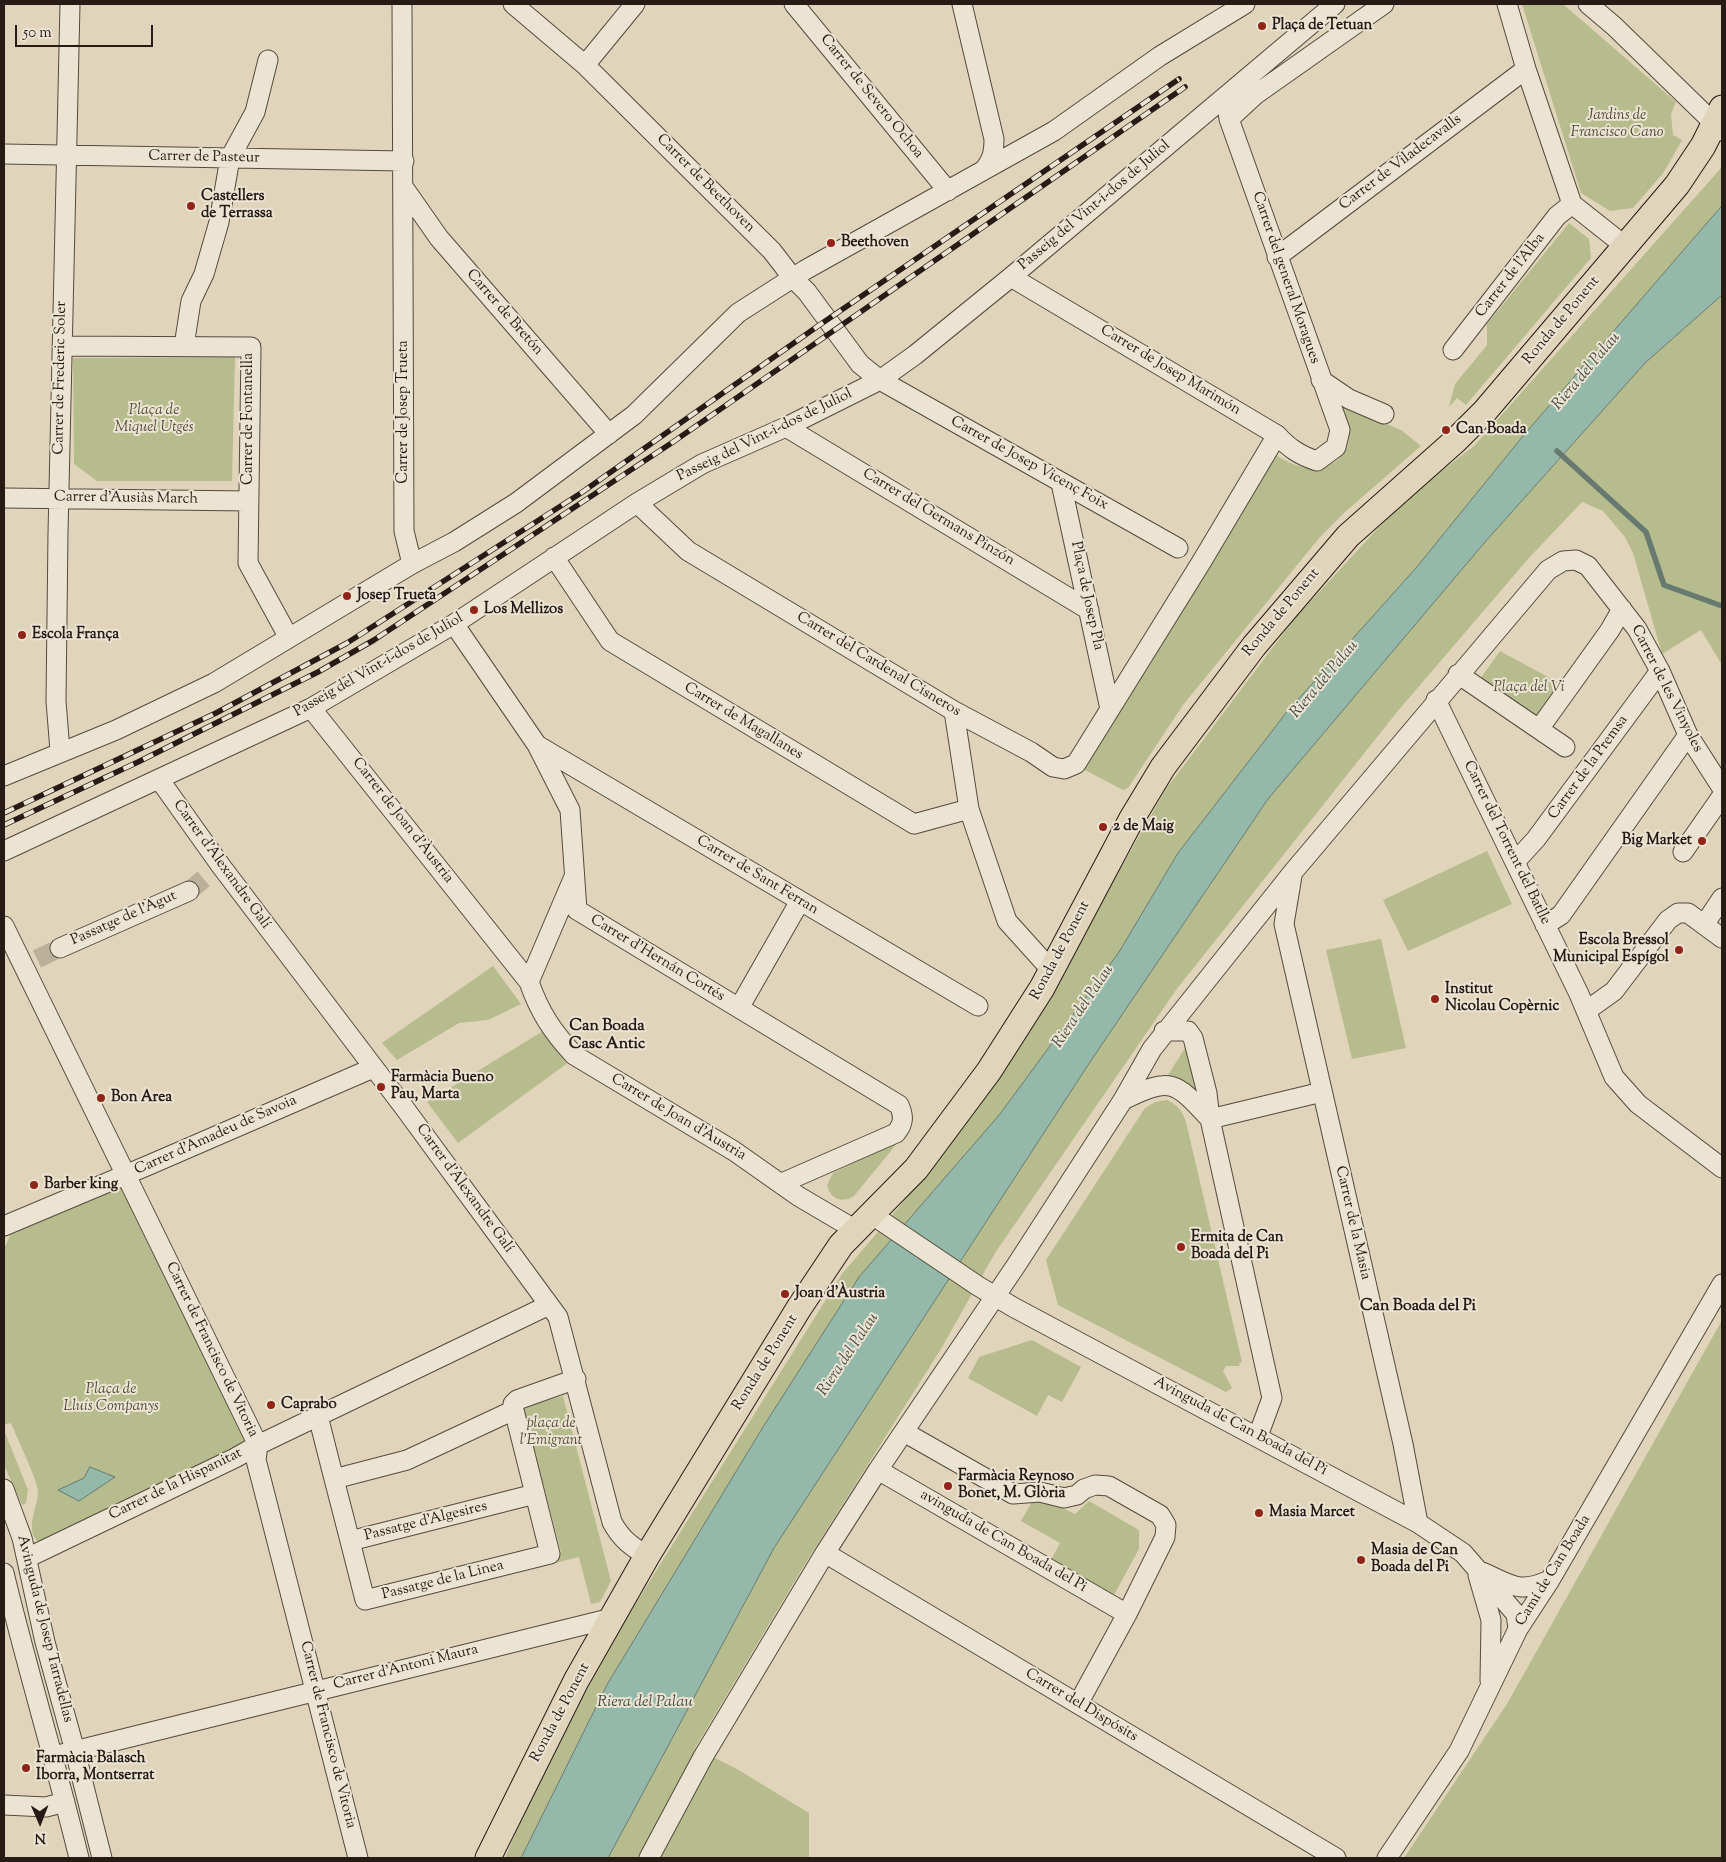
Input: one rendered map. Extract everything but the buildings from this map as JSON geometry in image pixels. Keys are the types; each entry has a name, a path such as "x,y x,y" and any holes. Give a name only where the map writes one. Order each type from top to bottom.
{"main road":[{"name":"Ronda de Ponent","path":"488,1858 576,1681 647,1556 822,1271 863,1222 916,1169 953,1122 994,1063 1052,971 1144,797 1185,735 1254,646 1348,536 1455,441 1485,411 1677,185 1720,120"}],"street":[{"name":"Carrer de Frederic Soler","path":"60,751 56,701 70,4"},
{"name":"Carrer de Josep Trueta","path":"402,4 404,531 412,564"},
{"name":"Carrer de Beethoven","path":"513,4 585,65 772,251 792,277 807,292 860,364 880,380"},
{"path":"585,65 635,4"},
{"name":"Carrer de Severo Ochoa","path":"794,4 948,191"},
{"path":"962,4 994,139 991,163 983,172"},
{"path":"4,776 60,751 116,730 214,683 412,564 454,542 516,503 609,434 659,392 738,313 792,277 1054,131 1160,56 1245,4"},
{"name":"Passeig del Vint-i-dos de Juliol","path":"4,851 311,708 454,624 554,557 702,464 786,427 880,380 915,355 1010,277 1335,4"},
{"path":"1230,118 1255,96 1384,4"},
{"path":"1507,4 1526,69 1572,204 1626,246"},
{"path":"1588,4 1720,120"},
{"path":"184,346 191,301 204,274 219,222 230,158 255,112 268,60"},
{"name":"Carrer de Viladecavalls","path":"1277,257 1526,69"},
{"name":"Carrer del general Moragues","path":"1226,96 1230,118 1277,257 1340,430 1336,447 1327,454"},
{"name":"Carrer de Pasteur","path":"4,154 404,161"},
{"name":"Carrer de Bretón","path":"404,188 439,238 609,434"},
{"name":"Carrer de l'Alba","path":"1453,350 1557,216 1572,204"},
{"path":"404,259 417,241 427,238 439,238"},
{"name":"Carrer de Josep Marimón","path":"1010,277 1277,435 1291,450 1317,461 1327,454"},
{"name":"Carrer de Fontanella","path":"62,346 251,347 248,563 290,638"},
{"name":"Carrer de Josep Vicenç Foix","path":"880,380 1178,548"},
{"path":"1321,380 1349,398 1384,414"},
{"name":"Carrer del Germans Pinzón","path":"786,427 1089,610"},
{"path":"1110,709 1277,435"},
{"name":"Plaça de Josep Pla","path":"1062,483 1110,709"},
{"name":"Carrer d'Ausiàs March","path":"4,498 248,501"},
{"name":"Carrer del Cardenal Cisneros","path":"638,503 688,551 954,711 1031,752 1053,767 1064,769 1076,764 1110,709"},
{"name":"Carrer de Magallanes","path":"554,557 610,641 914,824 969,809"},
{"name":"Carrer de les Vinyoles","path":"1458,674 1548,570 1563,561 1576,560 1588,566 1637,629 1660,672 1688,735 1722,788"},
{"path":"1540,729 1610,630 1622,609"},
{"name":"Carrer d'Hernán Cortés","path":"454,624 537,745 570,810 573,877 577,910 899,1105 904,1115 901,1126 896,1133 782,1183"},
{"name":"Carrer de la Premsa","path":"1515,862 1536,840 1660,672"},
{"path":"650,1858 703,1757 825,1553 878,1470 996,1296 1123,1100 1152,1049 1164,1031 1293,872 1458,674 1565,747"},
{"name":"Carrer del Torrent del Batlle","path":"1436,700 1586,1011 1614,1077 1638,1104 1722,1168"},
{"name":"Carrer de Joan d'Àustria","path":"311,708 529,982 538,1009 554,1034 574,1055 734,1151 782,1183 863,1222"},
{"path":"954,711 969,809 1007,921 1052,971"},
{"path":"1545,925 1561,915 1688,735"},
{"name":"Carrer de Sant Ferran","path":"537,745 978,1006"},
{"name":"Carrer d'Alexandre Galí","path":"159,779 215,871 403,1106 558,1317 576,1379 612,1522 618,1534 628,1545 647,1556"},
{"path":"1683,852 1722,796"},
{"name":"Carrer de la Masia","path":"1293,872 1284,924 1401,1434 1418,1523"},
{"path":"529,982 573,877"},
{"name":"Passatge de l'Agut","path":"60,948 189,891"},
{"path":"1704,925 1722,898"},
{"path":"739,1008 800,901"},
{"path":"1262,911 1270,910 1278,915 1284,924"},
{"path":"1586,1011 1614,991 1668,920 1678,914 1688,913 1722,938"},
{"name":"Carrer de Francisco de Vitoria","path":"4,926 29,960 125,1175 258,1445 256,1460 358,1858"},
{"path":"1164,1031 1188,1031 1193,1038 1207,1093 1210,1119 1272,1398 1258,1436"},
{"path":"1152,1049 1160,1074 1169,1085"},
{"name":"Carrer d'Amadeu de Savoia","path":"4,1226 373,1068"},
{"path":"1123,1100 1154,1085 1169,1085 1182,1091 1210,1119"},
{"path":"1210,1119 1322,1092"},
{"path":"863,1222 897,1231 970,1281 996,1296"},
{"name":"Camí de Can Boada","path":"1387,1858 1458,1751 1518,1629 1550,1580 1722,1284"},
{"name":"Avinguda de Can Boada del Pi","path":"996,1296 1418,1523 1463,1553 1516,1614 1518,1629"},
{"name":"Carrer de la Hispanitat","path":"27,1558 318,1416 550,1306"},
{"path":"535,1494 513,1404 517,1400 576,1379"},
{"path":"334,1479 407,1460 514,1410"},
{"name":"Passatge d'Algesires","path":"318,1416 350,1541 535,1494"},
{"path":"904,1432 1013,1494 1040,1492 1064,1498 1077,1495 1084,1489 1095,1485 1109,1486 1160,1515 1166,1525 1165,1537 1127,1614 1078,1704"},
{"name":"avinguda de Can Boada del Pi","path":"878,1470 1127,1614"},
{"name":"Avinguda de Josep Tarradellas","path":"4,1489 22,1538 45,1642 76,1751 102,1858"},
{"name":"Passatge de la Linea","path":"350,1541 365,1600 550,1554 535,1494"},
{"name":"Carrer del Dispósits","path":"825,1553 1336,1858"},
{"path":"9,1614 22,1596 27,1558"},
{"path":"1477,1569 1518,1588 1533,1588 1550,1580"},
{"path":"1477,1569 1491,1620 1490,1683"},
{"name":"Avinguda de Josep Tarradellas","path":"4,1574 9,1614 54,1756 79,1858"},
{"name":"Carrer d'Antoni Maura","path":"54,1756 314,1690 612,1618"},
{"path":"1491,1620 1506,1631 1518,1629"},
{"path":"4,1805 46,1807 65,1802"}],"green space":[{"name":"Jardins de Francisco Cano","path":"1522,4 1563,4 1676,102 1671,114 1673,135 1682,140 1664,172 1633,208 1610,211 1581,193"},
{"path":"1722,167 1722,206 1523,436 1416,568 1286,713 1178,853 1119,952 1000,1114 859,1277 763,1427 608,1683 521,1858 505,1858 546,1763 626,1619 842,1274 910,1194 1032,1023 1166,789 1295,618 1404,500 1474,446"},
{"path":"1569,223 1589,239 1591,258 1466,405 1457,398 1449,407 1455,384 1487,345 1487,324"},
{"path":"1722,295 1722,665 1701,630 1662,654 1633,553 1625,537 1603,511 1582,502 1528,559 1397,712 1176,990 995,1253 941,1349 808,1559 695,1748 737,1769 809,1813 809,1858 608,1858 774,1548 1090,1062 1268,799 1485,542 1645,363"},
{"name":"Plaça de Miquel Utgés","path":"235,357 232,481 97,481 74,464 73,358"},
{"path":"1339,404 1401,430 1421,446 1345,512 1320,537 1183,705 1128,788 1123,790 1083,769 1272,452 1286,461 1309,468 1333,463 1344,453 1348,445 1349,435"},
{"name":"Plaça del Vi","path":"1500,651 1559,683 1537,717 1480,679"},
{"path":"1487,851 1512,904 1408,951 1383,900"},
{"path":"1381,939 1406,1048 1352,1059 1326,950"},
{"path":"493,966 521,1004 488,1020 459,1023 397,1060 382,1043"},
{"path":"543,1031 569,1062 458,1143 427,1102"},
{"path":"1185,1048 1190,1051 1200,1096 1168,1075"},
{"path":"1167,1100 1179,1109 1186,1122 1242,1362 1239,1363 1240,1366 1226,1366 1223,1371 1232,1388 1226,1392 1058,1305 1046,1260 1145,1108 1155,1102"},
{"path":"899,1141 854,1196 841,1200 831,1194 827,1185 833,1173"},
{"name":"Plaça de Lluís Companys","path":"121,1186 135,1204 130,1207 246,1442 243,1447 40,1543 35,1538 32,1526 38,1492 37,1486 11,1423 4,1425 4,1249 10,1235 5,1234 31,1218 35,1224 78,1206 76,1200"},
{"path":"1722,1320 1722,1858 1404,1858 1507,1704"},
{"path":"1032,1340 1081,1367 1062,1402 1048,1395 1037,1416 968,1378 979,1357"},
{"name":"plaça de l'Emigrant","path":"563,1396 611,1581 600,1602 591,1604 579,1557 555,1563 561,1552 523,1407"},
{"path":"4,1430 28,1490 26,1503 22,1505 4,1465"},
{"path":"1034,1498 1041,1498 1075,1514 1089,1501 1139,1530 1139,1549 1114,1595 1051,1560 1060,1543 1021,1521"}],"water":[{"name":"Riera del Palau","path":"1722,206 1722,295 1645,363 1485,542 1268,799 1090,1062 774,1548 608,1858 521,1858 608,1683 763,1427 859,1277 1000,1114 1119,952 1178,853 1286,713 1416,568 1523,436"},
{"path":"90,1467 115,1477 79,1501 58,1490 84,1478"}],"waterway":[{"path":"1557,451 1646,532 1664,585 1722,606"}],"tunnel":[{"path":"189,891 208,875"},
{"path":"37,959 60,948"}],"railway":[{"path":"4,813 216,713 347,643 581,493 818,326 1179,79"},
{"path":"4,825 138,762 318,672 374,640 673,442 1185,87"}],"place":[{"name":"Plaça de Tetuan","path":"1262,26"},
{"name":"Castellers de Terrassa","path":"191,206"},
{"name":"Beethoven","path":"831,243"},
{"name":"Can Boada","path":"1446,430"},
{"name":"Josep Trueta","path":"347,596"},
{"name":"Los Mellizos","path":"474,610"},
{"name":"Escola França","path":"22,635"},
{"name":"2 de Maig","path":"1103,827"},
{"name":"Big Market","path":"1702,841"},
{"name":"Escola Bressol Municipal Espígol","path":"1679,950"},
{"name":"Institut Nicolau Copèrnic","path":"1435,999"},
{"name":"Farmàcia Bueno Pau, Marta","path":"381,1087"},
{"name":"Bon Area","path":"101,1098"},
{"name":"Barber king","path":"34,1185"},
{"name":"Ermita de Can Boada del Pi","path":"1181,1247"},
{"name":"Joan d'Àustria","path":"785,1294"},
{"name":"Caprabo","path":"271,1405"},
{"name":"Farmàcia Reynoso Bonet, M. Glòria","path":"948,1486"},
{"name":"Masia Marcet","path":"1259,1513"},
{"name":"Masia de Can Boada del Pi","path":"1361,1560"},
{"name":"Farmàcia Balasch Iborra, Montserrat","path":"26,1768"}],"district":[{"name":"Can Boada Casc Antic","path":"607,1036"},
{"name":"Can Boada del Pi","path":"1418,1307"}]}
